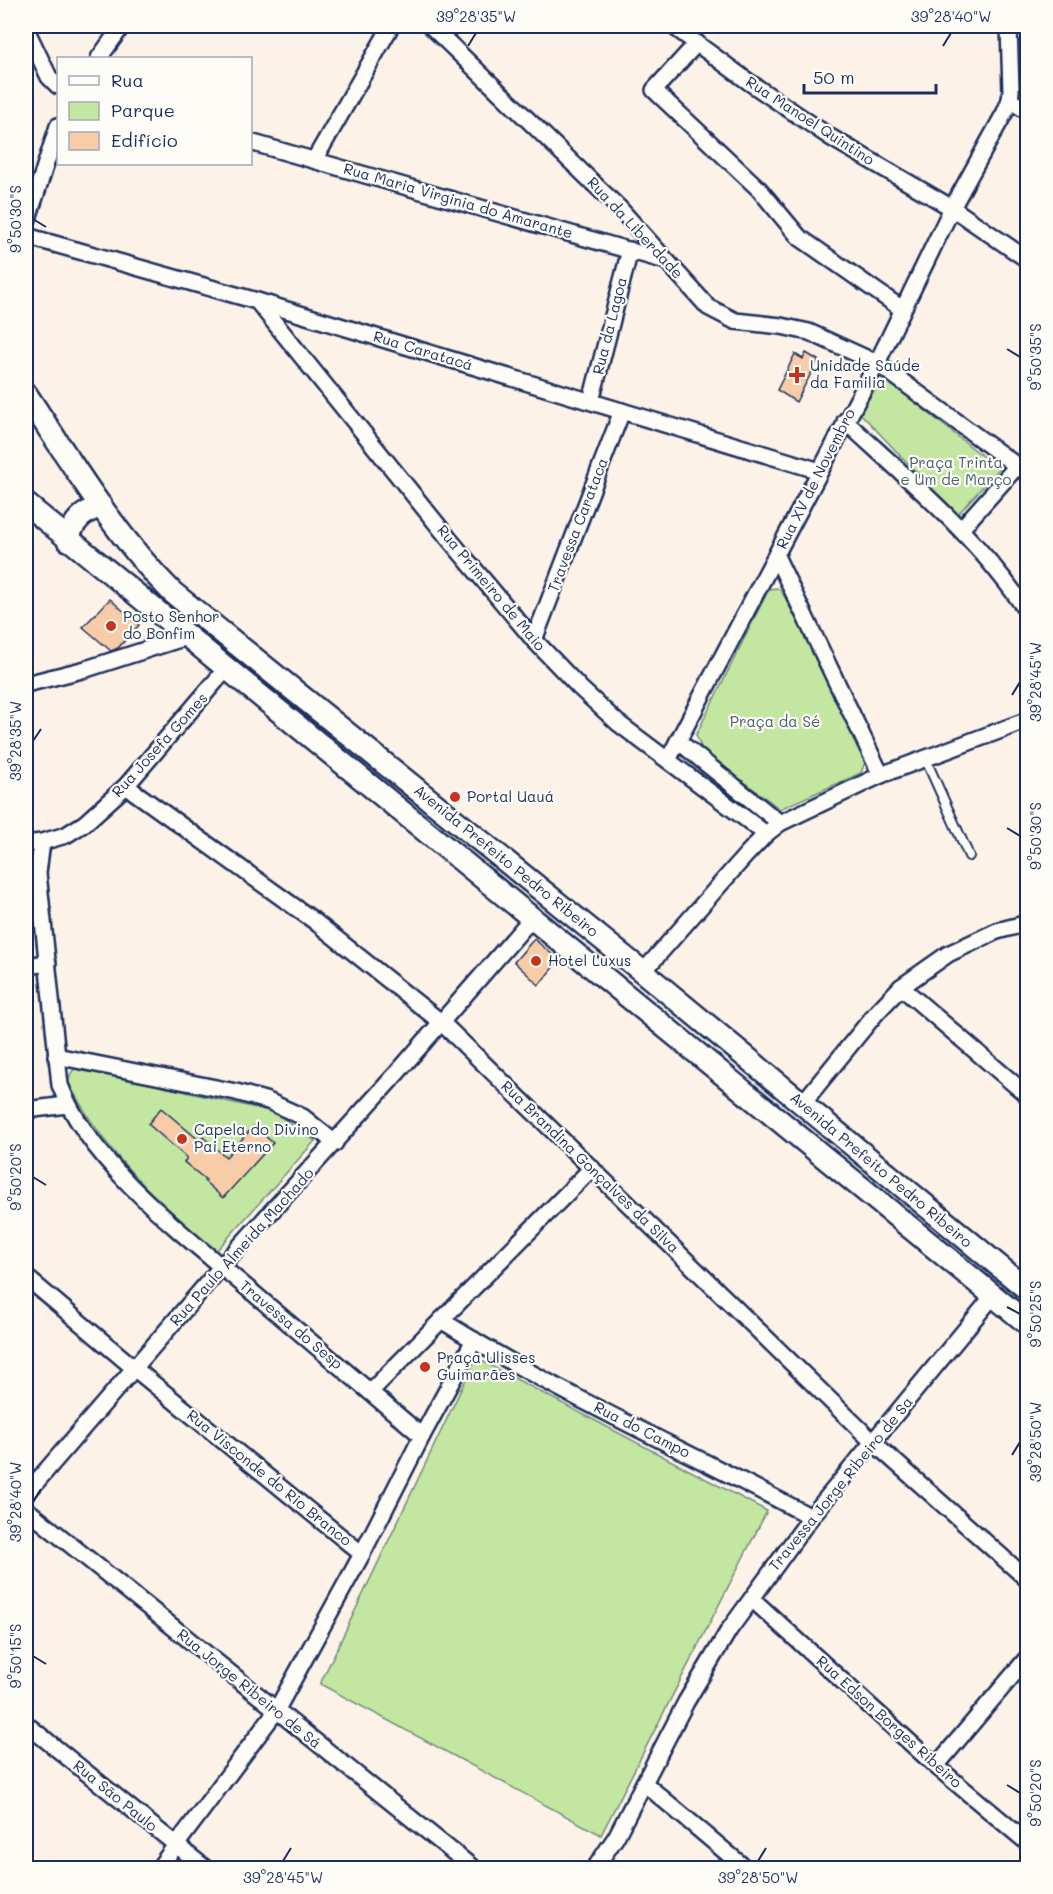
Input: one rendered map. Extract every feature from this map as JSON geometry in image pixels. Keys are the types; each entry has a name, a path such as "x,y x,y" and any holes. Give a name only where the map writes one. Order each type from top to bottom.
{"main road":[{"name":"Avenida Prefeito Pedro Ribeiro","path":"26,394 101,506 151,571 172,592 643,972 1028,1290"},
{"name":"Avenida Prefeito Pedro Ribeiro","path":"26,504 1028,1324"},
{"path":"68,540 76,521 83,513 101,506"},
{"path":"186,637 202,617"},
{"path":"531,919 549,896"},
{"path":"624,995 643,972"},
{"path":"785,1125 802,1104"},
{"path":"993,1296 1009,1276"}],"street":[{"path":"100,57 122,26"},
{"path":"315,159 391,26"},
{"name":"Rua da Liberdade","path":"431,26 620,209 708,307 735,321 781,326 809,332 877,363 1022,470"},
{"name":"Rua Manoel Quintino","path":"673,26 830,137 952,208 1028,260"},
{"path":"1009,26 1010,100 1028,112"},
{"path":"26,29 49,77 57,85"},
{"path":"696,43 654,90 759,189 799,237 902,309"},
{"name":"Rua XV de Novembro","path":"668,760 877,363 952,208 1010,100"},
{"path":"26,225 57,129"},
{"name":"Rua Maria Virginia do Amarante","path":"252,143 666,261"},
{"name":"Rua Caratacá","path":"26,236 257,302 820,471"},
{"name":"Rua da Lagoa","path":"591,401 630,250"},
{"name":"Rua Primeiro de Maio","path":"257,302 448,539 534,640 579,688 618,723 766,834"},
{"name":"Travessa Carataca","path":"534,640 622,411"},
{"path":"845,421 961,529 1028,612"},
{"path":"961,529 1022,470"},
{"path":"776,556 881,775"},
{"path":"26,684 86,669 186,637"},
{"name":"Rua Josefa Gomes","path":"26,844 66,835 85,823 126,786 226,669"},
{"path":"643,972 766,834 780,823 881,775 1028,720"},
{"path":"678,741 780,823"},
{"name":"Rua Brandina Gonçalves da Silva","path":"126,786 313,920 441,1023 874,1443 1028,1580"},
{"name":"Travessa do Sesp","path":"42,842 38,873 56,1056 60,1085 67,1105 81,1129 144,1197 422,1436"},
{"name":"Rua Paulo Almeida Machado","path":"26,1494 222,1266 335,1143 531,919"},
{"path":"802,1104 877,1012 901,987 948,954 998,931 1028,923"},
{"path":"26,966 48,963"},
{"path":"901,987 1028,1096"},
{"path":"56,1056 236,1092 268,1101 303,1117 335,1143"},
{"path":"26,1110 67,1105"},
{"path":"370,1392 592,1168"},
{"name":"Rua Visconde do Rio Branco","path":"26,1277 362,1554 276,1712 159,1869"},
{"name":"Travessa Jorge Ribeiro de Sa","path":"595,1869 616,1838 686,1702 729,1630 811,1517 993,1296"},
{"name":"Rua do Campo","path":"441,1320 549,1382 811,1517"},
{"path":"362,1554 422,1436 474,1341"},
{"name":"Rua Jorge Ribeiro de Sá","path":"26,1509 473,1869"},
{"name":"Rua Edson Borges Ribeiro","path":"752,1599 936,1766 1028,1843"},
{"path":"936,1766 1028,1657"},
{"name":"Rua São Paulo","path":"26,1724 205,1869"},
{"path":"644,1783 745,1869"}],"lane":[{"path":"925,758 969,856"}],"green space":[{"name":"Praça Trinta e Um de Março","path":"884,378 999,469 957,515 859,412"},
{"name":"Praça da Sé","path":"777,588 782,592 867,757 861,773 780,809 703,751 696,735 769,589"},
{"path":"704,769 758,812 753,818 699,775"},
{"path":"76,1067 274,1112 315,1141 217,1250 196,1235 145,1187 103,1138 68,1082"},
{"path":"476,1358 767,1511 601,1835 320,1684"}],"building":[{"name":"Unidade Saúde da Familia","path":"806,353 818,360 796,402 777,390 795,354 803,359"},
{"name":"Posto Senhor do Bonfim","path":"110,599 139,625 118,648 111,651 83,627"},
{"name":"Hotel Luxus","path":"534,939 559,960 539,985 514,962"},
{"path":"161,1108 200,1141 203,1137 226,1157 254,1126 273,1143 223,1198 184,1162 187,1158 148,1124"}],"place":[{"name":"Unidade Saúde da Familia","path":"797,375"},
{"name":"Posto Senhor do Bonfim","path":"111,626"},
{"name":"Portal Uauá","path":"455,797"},
{"name":"Hotel Luxus","path":"536,961"},
{"name":"Capela do Divino Pai Eterno","path":"182,1139"},
{"name":"Praça Ulisses Guimarães","path":"425,1367"}]}
